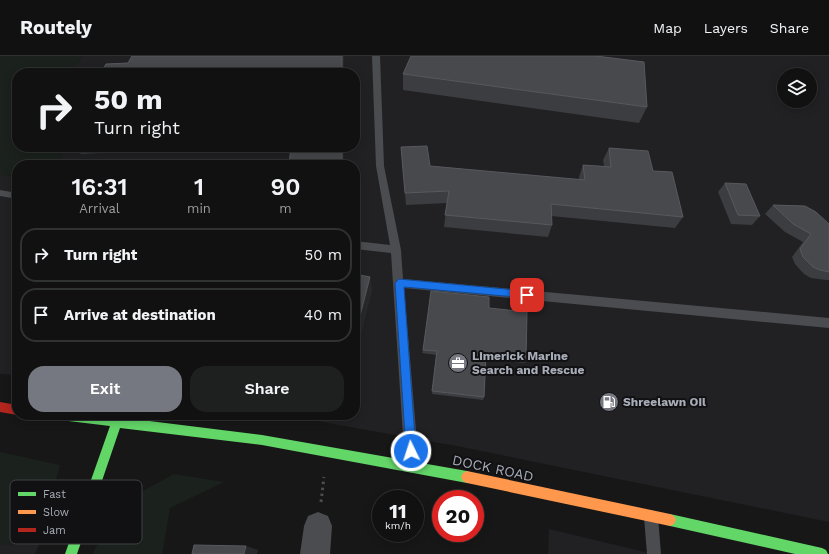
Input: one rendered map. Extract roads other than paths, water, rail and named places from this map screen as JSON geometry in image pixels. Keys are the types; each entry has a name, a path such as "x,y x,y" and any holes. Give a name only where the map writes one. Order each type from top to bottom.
{"main road":[{"path":"0,407 12,409"},
{"name":"DOCK ROAD","path":"101,420 289,444 412,466 651,515 779,549 822,554"},
{"path":"97,480 117,422"},
{"path":"71,554 74,544"}],"street":[{"path":"315,554 318,526"}],"lane":[{"path":"376,56 380,166 396,250 412,466"},
{"path":"0,193 12,195"},
{"path":"360,245 396,250"},
{"path":"399,283 829,323"},
{"path":"651,515 654,554"}],"place":[{"name":"Limerick Marine Search and Rescue","path":"458,363"},
{"name":"Shreelawn Oil","path":"609,402"}]}
